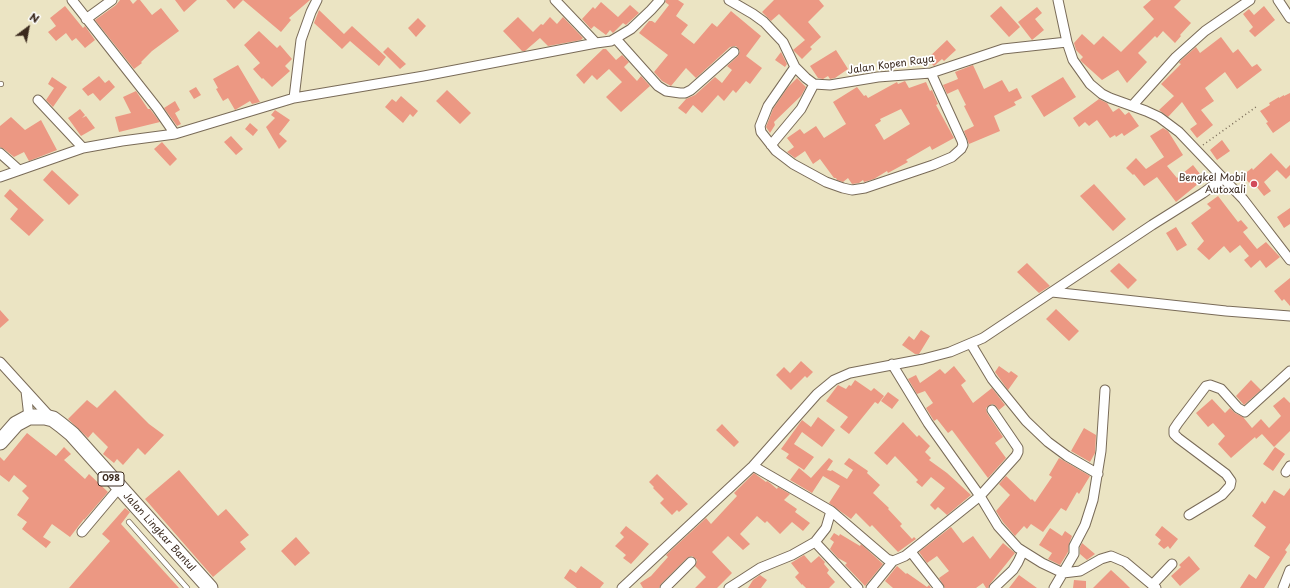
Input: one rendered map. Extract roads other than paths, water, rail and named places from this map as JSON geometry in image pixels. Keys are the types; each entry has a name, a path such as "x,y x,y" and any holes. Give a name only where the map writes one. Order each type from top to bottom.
{"main road":[{"path":"0,442 16,424 29,417 40,416 50,418"},
{"name":"Jalan Lingkar Bantul","path":"50,418 61,424 69,431 210,588"}],"street":[{"path":"72,0 157,108 175,134"},
{"path":"86,19 112,0"},
{"path":"294,98 302,40 309,17 317,0"},
{"path":"555,0 596,43"},
{"path":"0,177 83,148 175,134 294,98 424,76 611,41 631,29 660,0"},
{"path":"729,0 764,22 783,42 795,67 814,84 801,109 771,145"},
{"path":"1058,0 1067,42 1073,60 1090,84 1102,94 1146,110 1164,120 1179,132 1243,199 1290,260"},
{"path":"1132,106 1176,57 1238,4 1250,0"},
{"path":"1278,0 1290,18"},
{"path":"616,39 658,86 666,91 680,93 685,93 691,90 734,52"},
{"name":"Jalan Kopen Raya","path":"814,84 830,85 878,77 932,73 1003,48 1067,42"},
{"path":"795,67 768,106 760,126 761,132 783,158 839,187 852,190 865,188 947,159 959,152 963,143 932,73"},
{"path":"38,100 83,148"},
{"path":"0,153 19,170"},
{"path":"626,587 753,466 817,394 828,384 850,373 923,359 950,352 971,344 995,331 1224,178"},
{"path":"1052,292 1226,311 1290,316"},
{"path":"971,344 992,379 1026,421 1048,442 1067,456 1098,474"},
{"path":"0,362 50,418"},
{"path":"892,364 928,424 980,496 1003,532 1023,551 1062,573 1080,571 1101,559 1111,556 1124,562 1154,586 1172,564"},
{"path":"1189,515 1222,495 1230,486 1231,481 1226,474 1174,434 1174,429 1178,423 1206,386 1210,385 1221,389 1238,408 1245,412 1290,371"},
{"path":"1054,588 1072,556 1074,546 1090,512 1098,474 1103,431 1104,390"},
{"path":"26,391 29,417"},
{"path":"871,588 893,561 911,552 980,496 1016,456 1018,452 1015,443 992,410"},
{"path":"753,466 831,511 884,557 893,561"},
{"path":"82,532 119,488"},
{"path":"729,588 760,568 792,555 815,542 826,528 831,511"},
{"path":"815,542 858,588"},
{"path":"994,588 1013,570 1023,551"},
{"path":"911,552 939,588"},
{"path":"665,588 691,562"},
{"path":"1283,588 1290,570"}],"lane":[{"path":"129,522 187,588"}],"place":[{"name":"Bengkel Mobil Autoxali","path":"1254,184"}]}
